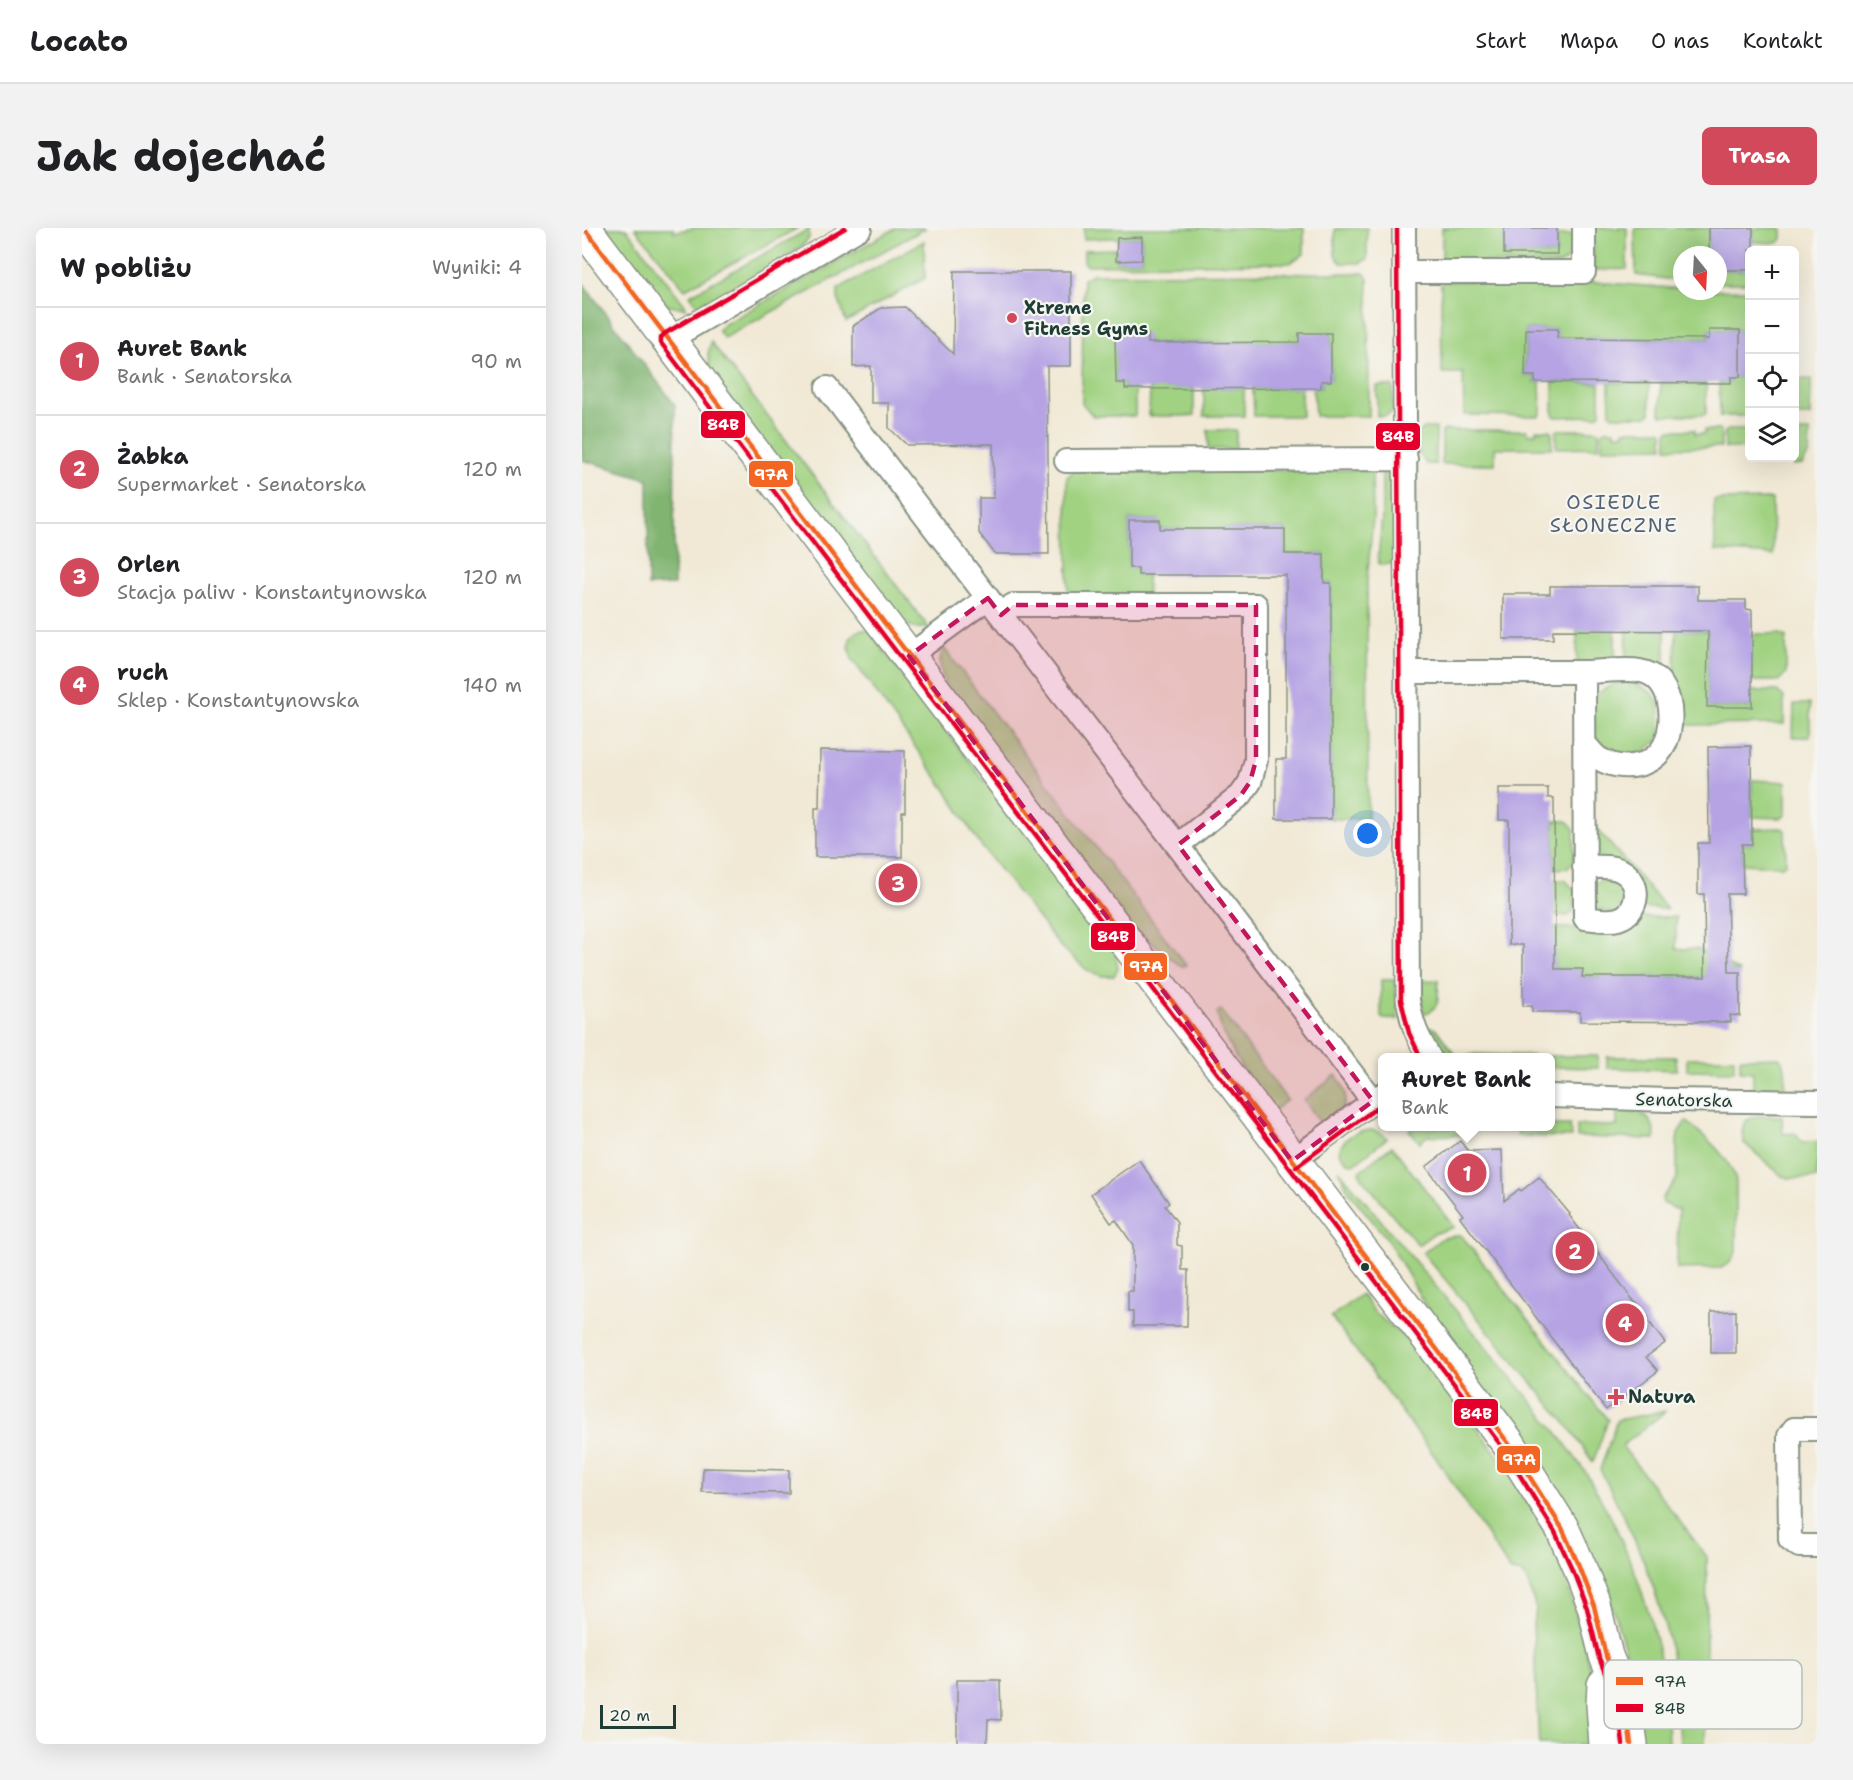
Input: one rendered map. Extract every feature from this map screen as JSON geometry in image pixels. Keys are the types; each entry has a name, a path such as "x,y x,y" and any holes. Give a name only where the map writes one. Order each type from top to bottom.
{"main road":[{"path":"584,228 1509,1444 1562,1528 1594,1606 1608,1660"},
{"path":"1606,1656 1606,1660"},
{"path":"1604,1689 1604,1718"},
{"path":"1605,1729 1606,1744"},
{"path":"1628,1729 1630,1744"}],"street":[{"path":"668,340 860,228"},
{"path":"1404,228 1408,1000 1412,1022 1427,1053"},
{"path":"1404,272 1584,272 1584,228"},
{"path":"827,388 1178,845 1378,1098 1292,1161"},
{"path":"1066,461 1406,459"},
{"path":"909,656 994,606 1256,605 1256,760 1250,782 1241,795 1178,845"},
{"path":"1407,672 1641,671 1656,678 1666,690 1671,727 1664,746 1651,760 1635,766 1617,767 1599,759 1584,743"},
{"path":"1584,672 1584,867"},
{"name":"Senatorska","path":"1555,1096 1817,1102"},
{"path":"1817,1429 1794,1429 1789,1436 1790,1539 1799,1546 1817,1546"}],"highlighted area":[{"path":"988,598 1001,615 1013,605 1256,605 1256,760 1250,782 1241,795 1178,845 1373,1101 1292,1161 909,656"}],"green space":[{"path":"602,228 626,228 686,308 669,306 659,299"},
{"path":"635,228 673,228 674,232 694,228 798,228 685,289"},
{"path":"896,228 926,228 724,338 719,332 723,325"},
{"path":"1084,228 1304,228 1304,254 1290,263 1086,265 1084,250 1116,249 1116,261 1142,260 1142,237 1084,239"},
{"path":"1367,228 1367,259 1360,263 1341,263 1335,256 1335,229"},
{"path":"1442,228 1504,228 1504,254 1557,254 1557,235 1575,235 1575,246 1570,257 1558,265 1442,261"},
{"path":"1593,228 1627,228 1627,269 1593,270"},
{"path":"1635,228 1709,228 1709,246 1673,246 1673,280 1636,275"},
{"path":"1753,228 1782,228 1782,239 1778,243 1753,242"},
{"path":"809,229 809,238 802,246 757,275 697,305 690,295"},
{"path":"924,241 925,278 846,322 838,298 838,289"},
{"path":"1727,270 1745,270 1745,283 1727,283"},
{"path":"1364,273 1368,279 1369,416 1315,416 1313,388 1321,388 1321,381 1331,380 1331,333 1299,342 1148,343 1147,334 1116,334 1116,383 1125,383 1125,389 1135,388 1135,416 1093,416 1082,403 1083,279 1093,274"},
{"path":"1445,281 1595,282 1673,288 1673,300 1727,300 1727,290 1745,290 1745,416 1720,416 1719,383 1730,383 1731,377 1740,377 1740,330 1709,330 1709,339 1557,338 1557,329 1526,329 1525,376 1535,376 1535,382 1540,382 1541,413 1538,416 1464,415 1463,373 1442,373 1441,284"},
{"path":"582,282 675,405 674,585 648,586 648,479 582,460"},
{"path":"711,342 929,628 915,628 902,623 710,373 708,354"},
{"path":"1799,379 1811,379 1810,416 1799,416"},
{"path":"1553,382 1600,383 1600,413 1596,416 1555,417 1553,414"},
{"path":"1609,383 1649,383 1650,414 1647,416 1612,416"},
{"path":"1661,383 1706,383 1706,413 1704,415 1660,414"},
{"path":"1377,386 1393,386 1393,412 1385,416 1377,416"},
{"path":"1150,388 1194,388 1194,416 1149,416"},
{"path":"1204,388 1244,388 1244,416 1204,416"},
{"path":"1253,388 1301,388 1302,416 1254,416"},
{"path":"1424,428 1436,428 1436,464 1426,464 1419,453 1418,434"},
{"path":"1208,430 1236,430 1236,449 1208,449"},
{"path":"1445,430 1527,430 1528,434 1536,433 1536,430 1550,430 1552,448 1495,448 1495,464 1442,464 1442,432"},
{"path":"1558,430 1596,430 1599,432 1599,447 1556,448"},
{"path":"1615,430 1615,434 1623,434 1624,430 1661,430 1663,447 1602,448 1602,432"},
{"path":"1669,430 1695,430 1695,434 1704,434 1704,430 1719,430 1721,447 1667,448"},
{"path":"1745,430 1745,448 1725,448 1725,432"},
{"path":"1799,432 1810,432 1809,454 1802,465 1793,466 1793,462 1799,462"},
{"path":"1382,468 1394,475 1395,564 1379,564 1378,559 1382,517"},
{"path":"1075,470 1372,470 1373,518 1367,580 1368,818 1331,819 1331,583 1324,583 1324,554 1285,554 1285,529 1160,529 1159,520 1129,520 1129,568 1138,568 1138,575 1147,575 1148,599 1072,601 1068,592 1067,477"},
{"path":"1772,499 1773,555 1715,551 1714,500"},
{"path":"1577,629 1615,629 1615,663 1577,664"},
{"path":"1627,629 1665,630 1665,664 1662,667 1628,666 1626,664"},
{"path":"860,630 868,630 1115,950 1118,968 1114,976 1102,976 1087,970 1060,946 979,843 948,793 852,659 849,642 852,635"},
{"path":"1676,630 1708,631 1708,707 1751,707 1752,691 1777,691 1784,697 1784,724 1686,725 1674,714"},
{"path":"1751,634 1780,634 1786,637 1786,674 1778,681 1752,681"},
{"path":"944,648 1186,965 1182,967 1131,926 945,685 940,662"},
{"path":"1628,682 1654,695 1660,717 1661,738 1632,761 1595,748 1592,698 1608,687"},
{"path":"1794,704 1810,704 1810,737 1793,737"},
{"path":"1752,780 1786,782 1786,815 1781,818 1752,817"},
{"path":"1589,820 1667,909 1645,908 1640,903 1641,898 1592,859"},
{"path":"1554,821 1567,821 1574,829 1574,861 1567,868 1554,869"},
{"path":"1781,828 1785,830 1786,863 1782,866 1743,864 1742,844 1752,844 1752,829"},
{"path":"1605,878 1615,880 1625,890 1626,900 1615,914 1593,908 1594,884"},
{"path":"1553,880 1565,880 1575,890 1573,912 1567,916 1553,915"},
{"path":"1640,917 1676,917 1676,949 1698,949 1740,972 1709,972 1708,977 1582,977 1582,969 1555,969 1553,928 1616,927"},
{"path":"1381,980 1395,980 1398,1019 1383,1019 1381,1017"},
{"path":"1438,980 1438,1002 1433,1009 1423,1014 1420,981"},
{"path":"1221,1010 1287,1100 1273,1111 1232,1051 1217,1013"},
{"path":"1431,1027 1437,1030 1454,1053 1443,1053 1436,1047 1424,1028"},
{"path":"1555,1056 1598,1056 1598,1068 1555,1067"},
{"path":"1607,1057 1676,1057 1677,1070 1607,1068"},
{"path":"1779,1057 1785,1068 1785,1088 1753,1088 1753,1072 1740,1071 1740,1058"},
{"path":"1687,1058 1734,1058 1734,1071 1687,1070"},
{"path":"1336,1075 1344,1090 1344,1105 1336,1116 1319,1121 1304,1100"},
{"path":"1617,1110 1632,1111 1649,1119 1655,1139 1577,1137 1577,1125 1617,1126"},
{"path":"1757,1116 1782,1116 1783,1134 1795,1133 1802,1143 1817,1141 1817,1178 1782,1176 1744,1143 1742,1131 1745,1121"},
{"path":"1686,1121 1723,1155 1736,1181 1736,1252 1731,1262 1721,1268 1677,1269 1678,1210 1663,1203 1662,1198 1677,1179 1678,1133"},
{"path":"1555,1125 1570,1125 1571,1137 1518,1136 1517,1131 1555,1131"},
{"path":"1372,1130 1387,1138 1354,1164 1348,1163 1339,1152 1344,1142 1356,1133"},
{"path":"1410,1131 1464,1131 1465,1134 1427,1136 1420,1143"},
{"path":"1392,1146 1454,1227 1433,1234 1418,1245 1361,1177 1360,1171"},
{"path":"1339,1170 1556,1431 1586,1473 1614,1523 1636,1575 1650,1617 1660,1660 1628,1660 1613,1609 1596,1568 1432,1317 1388,1240 1349,1192"},
{"path":"1461,1235 1608,1420 1593,1462 1568,1426 1423,1253 1442,1238"},
{"path":"1361,1294 1375,1313 1420,1350 1499,1457 1534,1512 1554,1549 1569,1590 1592,1678 1599,1744 1539,1744 1533,1624 1536,1609 1527,1579 1520,1573 1511,1572 1439,1462 1331,1317"},
{"path":"1666,1411 1622,1446 1707,1557 1706,1660 1672,1660 1666,1629 1643,1559 1600,1470 1617,1420"},
{"path":"1640,1729 1667,1729 1668,1744 1642,1744"},
{"path":"1679,1729 1705,1729 1705,1744 1680,1744"}],"building":[{"path":"1504,228 1557,228 1557,254 1504,254"},
{"path":"1709,228 1753,228 1753,246 1745,246 1745,270 1727,270 1727,246 1709,246"},
{"path":"1142,237 1142,260 1116,261 1117,238"},
{"path":"954,271 1071,271 1071,366 1047,366 1049,554 995,554 979,533 979,498 994,498 993,444 907,445 889,428 889,403 871,403 871,366 853,367 853,326 881,308 905,307 953,354"},
{"path":"1526,329 1558,329 1557,338 1709,339 1709,330 1740,330 1740,377 1731,377 1731,383 1535,382 1535,376 1525,376"},
{"path":"1299,333 1331,333 1331,381 1321,381 1321,388 1125,389 1125,383 1116,383 1115,334 1148,334 1148,343 1299,342"},
{"path":"1129,520 1160,520 1160,529 1285,529 1285,554 1324,554 1324,583 1331,583 1331,819 1276,819 1276,759 1286,759 1286,575 1138,575 1138,568 1129,568"},
{"path":"1550,586 1698,586 1698,600 1746,600 1746,609 1752,610 1752,707 1707,707 1708,631 1553,630 1553,639 1503,639 1503,594 1550,594"},
{"path":"1751,746 1752,844 1742,844 1743,894 1727,894 1729,972 1740,972 1740,1016 1730,1015 1731,1022 1580,1021 1580,1012 1532,1012 1532,1006 1523,1006 1523,945 1509,945 1509,820 1499,820 1499,788 1548,788 1548,798 1554,798 1555,969 1583,969 1582,977 1705,977 1704,894 1698,894 1698,843 1709,843 1708,747"},
{"path":"820,750 905,751 902,857 815,857 815,808 819,808"},
{"path":"1460,1141 1468,1151 1502,1150 1504,1201 1539,1177 1570,1214 1665,1343 1646,1357 1658,1371 1606,1410 1460,1217 1463,1215 1426,1167"},
{"path":"1139,1160 1169,1203 1165,1206 1177,1222 1177,1245 1182,1246 1182,1270 1188,1270 1187,1326 1133,1326 1133,1312 1128,1312 1128,1291 1133,1291 1133,1245 1116,1220 1111,1223 1091,1194"},
{"path":"1736,1311 1736,1353 1711,1353 1711,1312"},
{"path":"703,1468 789,1470 789,1493 702,1492"},
{"path":"957,1680 1000,1680 1001,1720 988,1719 987,1744 957,1744"}],"transit line":[{"name":"97A","path":"584,228 1509,1444 1562,1528 1594,1606 1608,1660"},
{"name":"84B","path":"845,228 664,334 661,343 1503,1448 1555,1532 1572,1569 1587,1608 1604,1670"},
{"name":"84B","path":"1397,228 1401,1000 1409,1033 1419,1053"},
{"name":"84B","path":"1296,1167 1378,1107"},
{"name":"84B","path":"1621,1729 1623,1744"},
{"name":"97A","path":"1629,1729 1631,1744"}],"place":[{"name":"Xtreme Fitness Gyms","path":"1012,318"},
{"name":"Orlen","path":"898,883"},
{"name":"Auret Bank","path":"1467,1173"},
{"name":"Żabka","path":"1575,1251"},
{"name":"ruch","path":"1625,1323"},
{"name":"Natura","path":"1616,1397"}],"district":[{"name":"OSIEDLE SŁONECZNE","path":"1614,514"}]}
